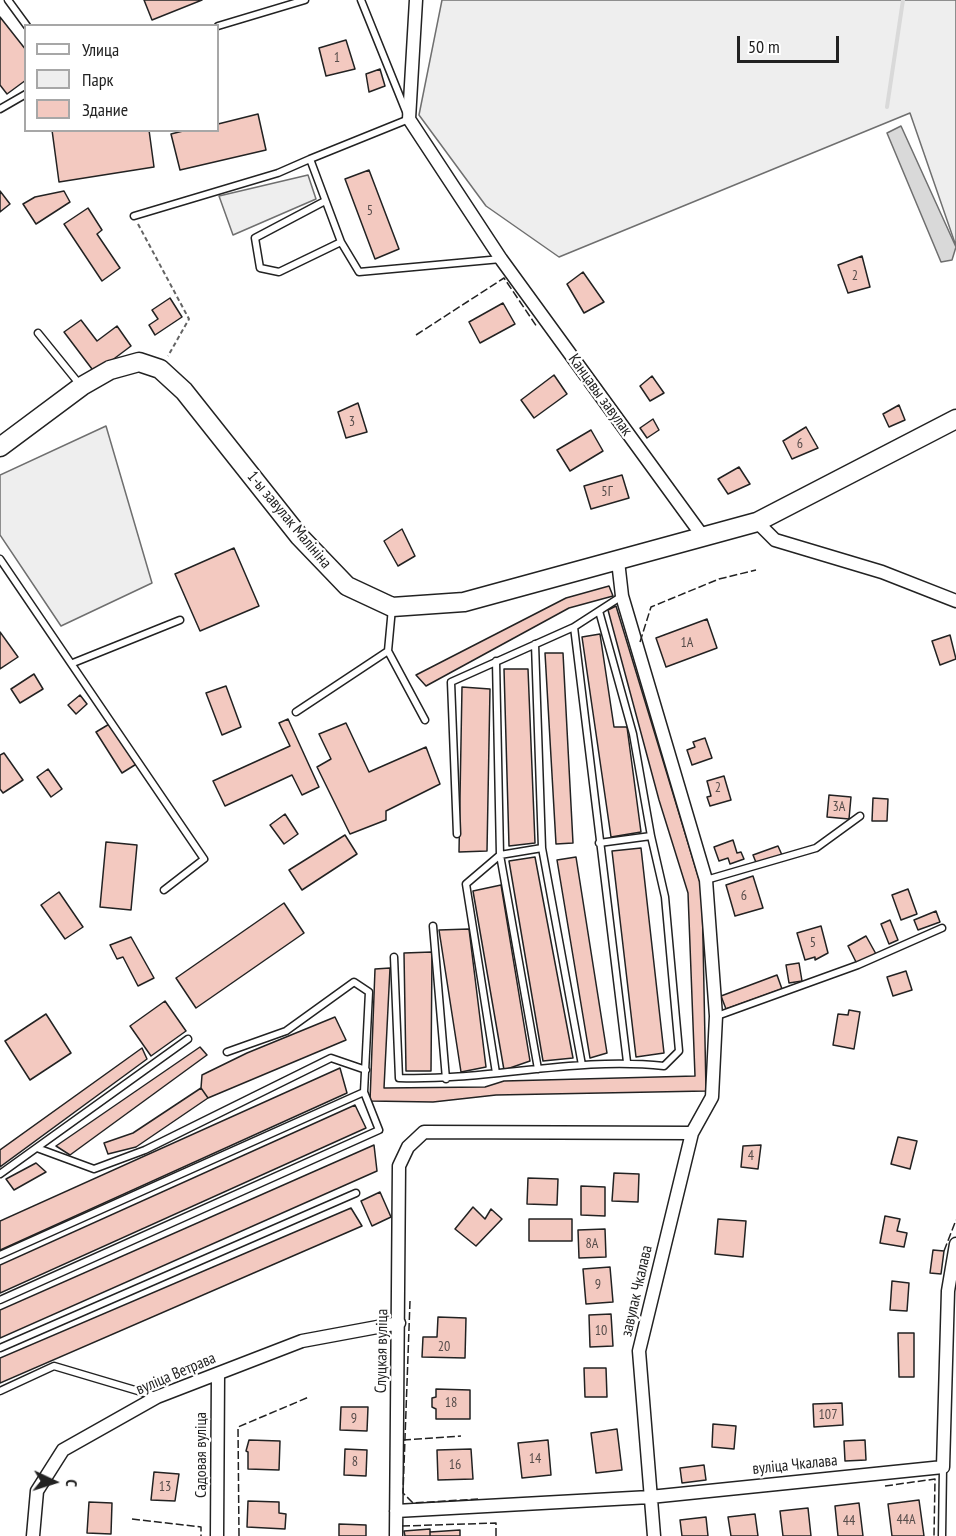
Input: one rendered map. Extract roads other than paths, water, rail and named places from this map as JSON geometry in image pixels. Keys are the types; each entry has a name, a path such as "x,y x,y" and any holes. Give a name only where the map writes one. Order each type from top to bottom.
{"street":[{"path":"409,119 416,0"},
{"name":"Канцавы завулак","path":"409,119 501,259 704,538"},
{"name":"1-ы завулак Малініна","path":"82,386 110,370 139,362 160,369 184,391 299,536 347,586 392,607 464,602 704,538"},
{"path":"0,447 82,386"},
{"path":"704,538 757,522 956,419"},
{"path":"757,522 775,540 882,572 956,601"},
{"name":"завулак Чкалава","path":"618,561 622,596 706,880 716,1016 712,1097 692,1133 639,1351 654,1536"},
{"name":"Слуцкая вуліца","path":"396,1536 399,1166 408,1148 424,1132 692,1133"},
{"path":"944,1467 956,1244"},
{"name":"вуліца Ветрава","path":"33,1536 37,1491 63,1450 157,1397 303,1341 399,1323"},
{"name":"Садовая вуліца","path":"217,1536 218,1374"},
{"name":"вуліца Чкалава","path":"650,1497 944,1467"},
{"path":"396,1510 650,1497"}],"lane":[{"path":"8,0 26,24"},
{"path":"219,26 304,0"},
{"path":"134,216 278,173 409,119 362,0"},
{"path":"0,108 24,95"},
{"path":"310,159 341,242 359,272 501,259"},
{"path":"325,201 255,238 260,268 279,272 341,242"},
{"path":"38,333 82,386"},
{"path":"0,559 73,663 204,859 164,890"},
{"path":"457,834 451,682 574,627 622,596"},
{"path":"392,607 388,651 425,720"},
{"path":"394,957 399,1078 446,1079 627,1062 664,1066 679,1051 665,897 651,836 633,734 599,611"},
{"path":"73,663 180,620"},
{"path":"574,627 627,1062"},
{"path":"536,644 542,848 582,1065"},
{"path":"296,712 388,651"},
{"path":"496,661 500,855 538,1069"},
{"path":"706,880 816,848 860,816"},
{"path":"599,843 651,836"},
{"path":"496,1073 466,884 500,855 542,848"},
{"path":"432,926 446,1079"},
{"path":"716,1016 858,965 942,928"},
{"path":"0,1300 379,1130 364,1092 369,992 354,982 286,1031 227,1052"},
{"path":"0,1174 188,1039"},
{"path":"37,1148 94,1169 145,1150 331,1058 366,1070"},
{"path":"0,1255 364,1092"},
{"path":"0,1348 356,1193"},
{"path":"0,1391 54,1366 157,1397"},
{"path":"942,1536 944,1467"}],"waterway":[{"path":"887,107 903,0"}]}
